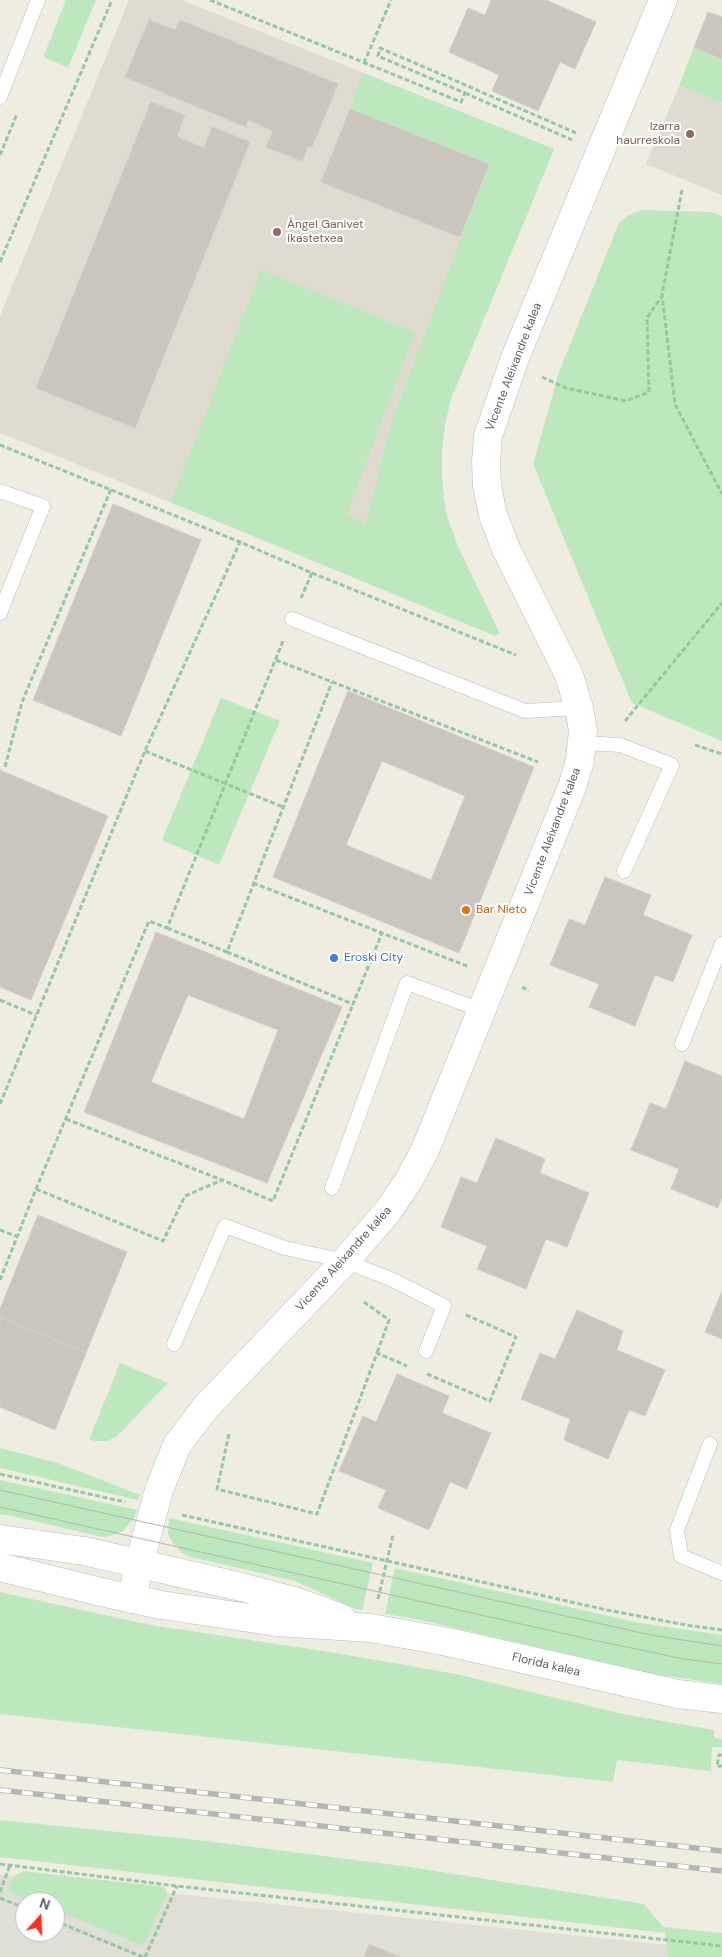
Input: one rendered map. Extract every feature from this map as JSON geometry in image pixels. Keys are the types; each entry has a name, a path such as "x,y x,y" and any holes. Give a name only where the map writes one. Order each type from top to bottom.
{"street":[{"name":"Vicente Aleixandre kalea","path":"132,1599 139,1564 159,1490 177,1445 194,1422 345,1261 388,1211 410,1180 425,1150 572,787 580,761 584,730 579,708 569,675 506,549 493,515 487,486 488,436 498,404 663,0"},
{"path":"0,1539 84,1551 237,1586 294,1601 371,1628"},
{"path":"0,1567 161,1605 277,1622 371,1628"},
{"name":"Florida kalea","path":"371,1628 448,1642 678,1694 722,1699"}],"lane":[{"path":"0,97 38,0"},
{"path":"0,491 43,506 0,613"},
{"path":"292,619 525,711 579,708"},
{"path":"582,743 620,745 672,765 624,871"},
{"path":"682,1044 722,944"},
{"path":"332,1188 407,983 481,1010"},
{"path":"174,1344 226,1226 285,1248 345,1261 393,1280 444,1306 426,1351"},
{"path":"710,1444 676,1530 681,1556 722,1573"}],"path":[{"path":"0,259 112,0"},
{"path":"210,0 461,102 465,93"},
{"path":"364,63 391,0"},
{"path":"380,48 602,149 378,56 380,48"},
{"path":"682,190 662,295 675,404 722,494"},
{"path":"542,377 566,388 626,401 649,392 647,318 662,295"},
{"path":"0,445 516,655"},
{"path":"4,767 22,702 111,489"},
{"path":"0,1104 145,752 240,542"},
{"path":"167,928 312,573"},
{"path":"625,721 722,603"},
{"path":"276,660 538,762"},
{"path":"226,952 332,682"},
{"path":"696,745 722,754"},
{"path":"145,752 284,807"},
{"path":"0,759 5,761"},
{"path":"253,883 496,975"},
{"path":"0,1280 36,1189 149,921 353,1004"},
{"path":"66,1119 273,1201 382,933"},
{"path":"0,1000 37,1015"},
{"path":"36,1189 163,1241 185,1196 222,1180"},
{"path":"0,1230 18,1237"},
{"path":"229,1434 216,1490 317,1514 389,1320 364,1302"},
{"path":"420,1371 490,1401 516,1337 444,1306"},
{"path":"377,1353 412,1368"},
{"path":"0,1474 607,1610 722,1630"},
{"path":"371,1628 393,1534"},
{"path":"722,1755 718,1755 717,1766 722,1766"},
{"path":"0,1864 177,1886 722,1946"},
{"path":"0,1892 10,1865"},
{"path":"65,1925 144,1957 177,1886"},
{"path":"0,1898 15,1904"}],"shaded area":[{"name":"Ángel Ganivet ikastetxea","path":"129,0 181,0 554,149 451,399 445,424 442,451 442,480 446,513 458,547 495,623 170,502 0,433 0,316"},
{"name":"Izarra haurreskola","path":"679,86 722,103 722,195 646,164"},
{"path":"23,1871 164,1887 167,1893 667,1945 668,1957 0,1957 0,1875 14,1876"}],"green space":[{"path":"66,0 96,0 67,67 45,58 44,55"},
{"path":"694,47 722,59 722,103 679,86"},
{"path":"363,73 554,149 451,399 445,424 442,451 442,480 446,513 458,547 500,634 495,636 170,502 261,270 415,332 347,514 366,525 390,426 489,164 350,109"},
{"path":"642,210 711,212 722,216 722,741 632,703 533,464 559,372 619,223 629,215"},
{"path":"221,698 280,721 219,865 162,840"},
{"path":"120,1363 168,1383 116,1437 107,1441 89,1440"},
{"path":"0,1448 58,1463 140,1495 138,1500 0,1468"},
{"path":"0,1480 137,1510 134,1518 124,1530 114,1535 103,1537 0,1514"},
{"path":"169,1518 373,1563 362,1610 295,1581 191,1557 182,1553 168,1534"},
{"path":"395,1568 640,1623 722,1635 722,1684 653,1674 416,1619 385,1614"},
{"path":"0,1592 150,1625 330,1652 456,1674 623,1714 714,1730 714,1738 722,1739 722,1747 712,1747 711,1771 617,1760 613,1782 0,1714"},
{"path":"0,1820 207,1841 410,1867 644,1904 663,1927 722,1933 722,1957 668,1957 665,1933 0,1857"},
{"path":"23,1871 164,1887 167,1893 143,1946 65,1914 65,1892 15,1892 15,1894 7,1891 14,1877"}],"building":[{"path":"491,0 546,0 596,22 575,69 560,62 538,111 492,91 499,75 449,52 468,8 485,15"},
{"path":"708,12 722,17 722,59 694,47"},
{"path":"149,20 175,30 180,20 338,84 312,147 308,146 302,161 266,147 273,131 248,120 246,127 125,77"},
{"path":"151,102 185,115 177,137 204,148 212,127 250,142 135,428 36,388"},
{"path":"350,109 489,164 460,237 321,182"},
{"path":"113,504 201,540 121,736 33,700"},
{"path":"348,691 534,767 459,953 273,877","holes":["382,761 465,796 431,880 346,845"]},
{"path":"0,770 108,816 31,1000 0,987"},
{"path":"605,877 651,895 643,915 692,935 673,982 655,975 635,1026 589,1007 599,984 550,965 569,919 585,925"},
{"path":"156,932 342,1007 267,1183 84,1112","holes":["188,995 278,1030 244,1119 151,1082"]},
{"path":"685,1061 722,1076 722,1197 718,1208 671,1189 679,1169 631,1150 650,1103 666,1109"},
{"path":"496,1138 545,1159 540,1173 589,1193 567,1247 546,1239 526,1289 477,1269 487,1246 441,1227 461,1177 477,1183"},
{"path":"38,1215 127,1252 86,1353 0,1317 0,1309"},
{"path":"722,1291 722,1339 705,1332"},
{"path":"577,1310 623,1331 617,1350 665,1370 645,1416 629,1410 608,1459 564,1440 570,1419 521,1399 540,1353 555,1359"},
{"path":"0,1317 86,1353 55,1430 0,1407"},
{"path":"397,1374 449,1396 442,1413 491,1433 467,1489 450,1482 429,1530 378,1508 386,1490 339,1471 363,1416 376,1422"},
{"path":"369,1944 400,1957 364,1957"}],"tram line":[{"path":"0,1490 651,1635 722,1646"},
{"path":"0,1507 588,1639 684,1659 722,1664"}],"railway":[{"path":"0,1770 722,1851"},
{"path":"0,1790 722,1871"}],"place":[{"name":"Izarra haurreskola","path":"690,134"},
{"name":"Ángel Ganivet ikastetxea","path":"277,232"},
{"name":"Bar Nieto","path":"466,910"},
{"name":"Eroski City","path":"334,958"}]}
